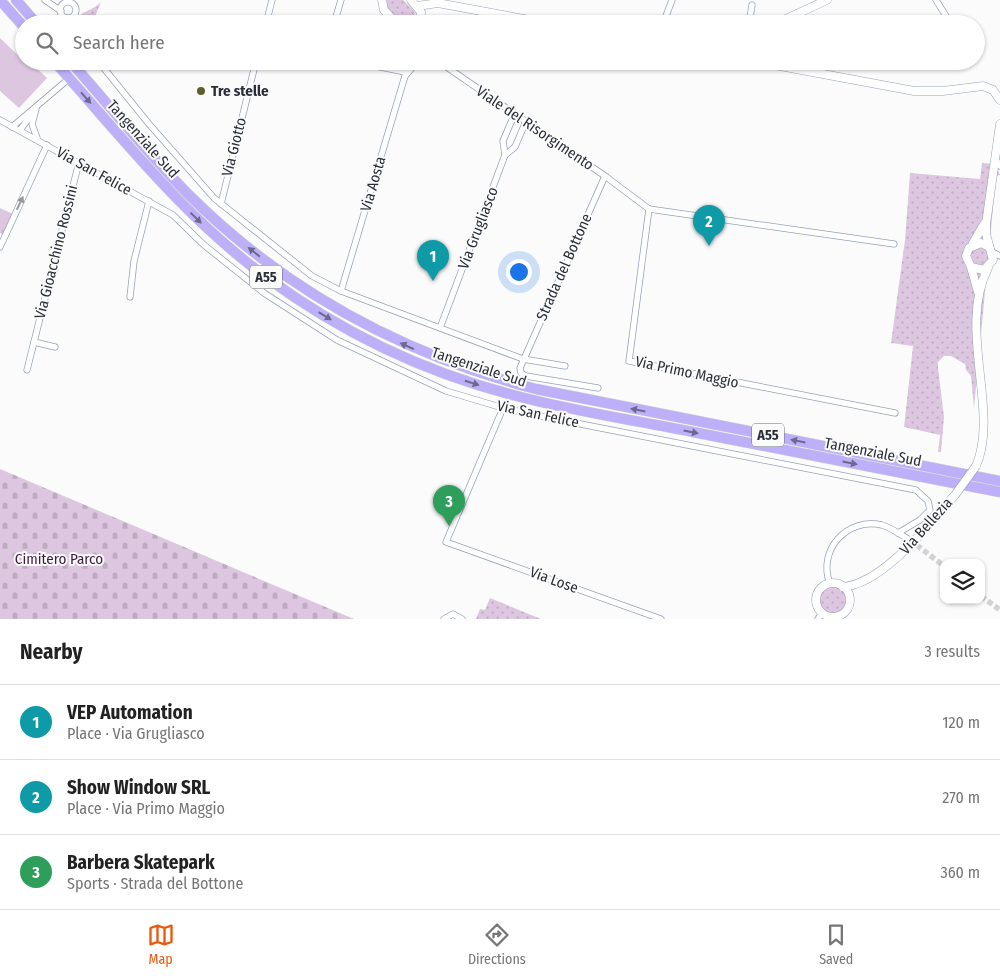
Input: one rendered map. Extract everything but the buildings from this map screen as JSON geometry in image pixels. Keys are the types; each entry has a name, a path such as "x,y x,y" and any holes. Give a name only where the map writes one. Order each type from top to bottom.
{"highway":[{"path":"16,0 29,15"},
{"path":"1,2 15,17"},
{"name":"Tangenziale Sud","path":"62,70 163,184 229,247 266,277 310,307 384,348 443,373 531,400 1000,492"},
{"name":"Tangenziale Sud","path":"78,70 170,176 226,230 255,254 318,298 402,343 474,371 536,389 1000,481"}],"street":[{"path":"268,15 272,0"},
{"path":"337,15 341,0"},
{"path":"382,0 384,10 389,15"},
{"path":"666,15 672,0"},
{"path":"794,15 827,0"},
{"path":"936,0 945,15"},
{"path":"46,1 72,4 76,10 74,15"},
{"path":"46,1 62,15"},
{"path":"60,12 66,3"},
{"path":"416,3 438,3 503,15"},
{"path":"424,15 429,7 438,3"},
{"path":"750,15 752,5"},
{"path":"105,70 167,144 221,204 312,276 341,292 523,359 565,366"},
{"name":"Via Giotto","path":"221,204 254,70"},
{"path":"389,70 405,74"},
{"name":"Via Aosta","path":"341,292 405,74 408,70"},
{"name":"Viale del Risorgimento","path":"449,70 605,176"},
{"path":"801,70 914,91 943,91 983,86 993,90 1000,100"},
{"path":"12,126 65,82"},
{"path":"20,130 37,107"},
{"name":"Via San Felice","path":"37,107 32,127 38,140"},
{"name":"Via Grugliasco","path":"505,156 503,141 515,114"},
{"name":"Via San Felice","path":"0,120 173,215 204,245 264,293 337,340 446,391 503,408 916,490 928,501 930,510 920,520 898,533"},
{"name":"Via Grugliasco","path":"440,328 505,156 515,147 526,121"},
{"path":"978,294 994,251 986,234 987,215 998,162 1000,124"},
{"path":"0,247 47,145"},
{"name":"Via Gioacchino Rossini","path":"27,370 79,162"},
{"path":"605,176 649,209 894,244"},
{"name":"Strada del Bottone","path":"523,359 605,176"},
{"name":"Via San Felice","path":"130,297 134,261 149,201"},
{"name":"Via Primo Maggio","path":"649,209 629,361 895,412"},
{"path":"978,294 966,256 987,215"},
{"path":"972,245 981,243 994,251"},
{"path":"971,268 979,270 1000,261"},
{"name":"Via Bellezia","path":"842,587 868,577 908,548 955,494 976,466 986,447 988,429 978,323 978,294"},
{"path":"34,342 55,347"},
{"path":"523,359 520,368 523,375 598,388"},
{"name":"Via Lose","path":"503,408 446,542 661,619"},
{"path":"849,599 842,587 830,584 826,561 831,546 840,535 851,528 870,524 882,525 910,540"},
{"name":"Via Bellezia","path":"830,584 820,589 816,598 822,616 841,616 846,610 849,599 868,577"},
{"path":"444,619 453,614 462,619"}],"green space":[{"path":"386,0 403,0 416,15 394,15 387,8"},
{"path":"101,2 96,15 81,15 82,14"},
{"path":"0,38 15,52 15,70 39,70 47,78 19,108 0,91"},
{"path":"982,163 996,164 1000,175 996,176 974,408 971,376 966,370 965,364 951,356 944,356 938,362 944,417 941,452 938,452 940,435 904,427 913,346 891,343 905,240 910,173 980,179"},
{"path":"0,208 13,214 3,235 0,233"},
{"name":"Cimitero Parco","path":"0,469 354,619 0,619"},
{"path":"833,583 845,588 850,600 845,612 833,617 821,612 816,600 821,588"},
{"path":"490,598 541,619 476,619 480,609 485,610"}],"tunnel":[{"path":"910,540 940,563"},
{"path":"985,599 1000,610"}],"place":[{"name":"Tre stelle","path":"201,91"},
{"name":"Show Window SRL","path":"709,246"},
{"name":"VEP Automation","path":"433,281"},
{"name":"Barbera Skatepark","path":"449,526"}]}
